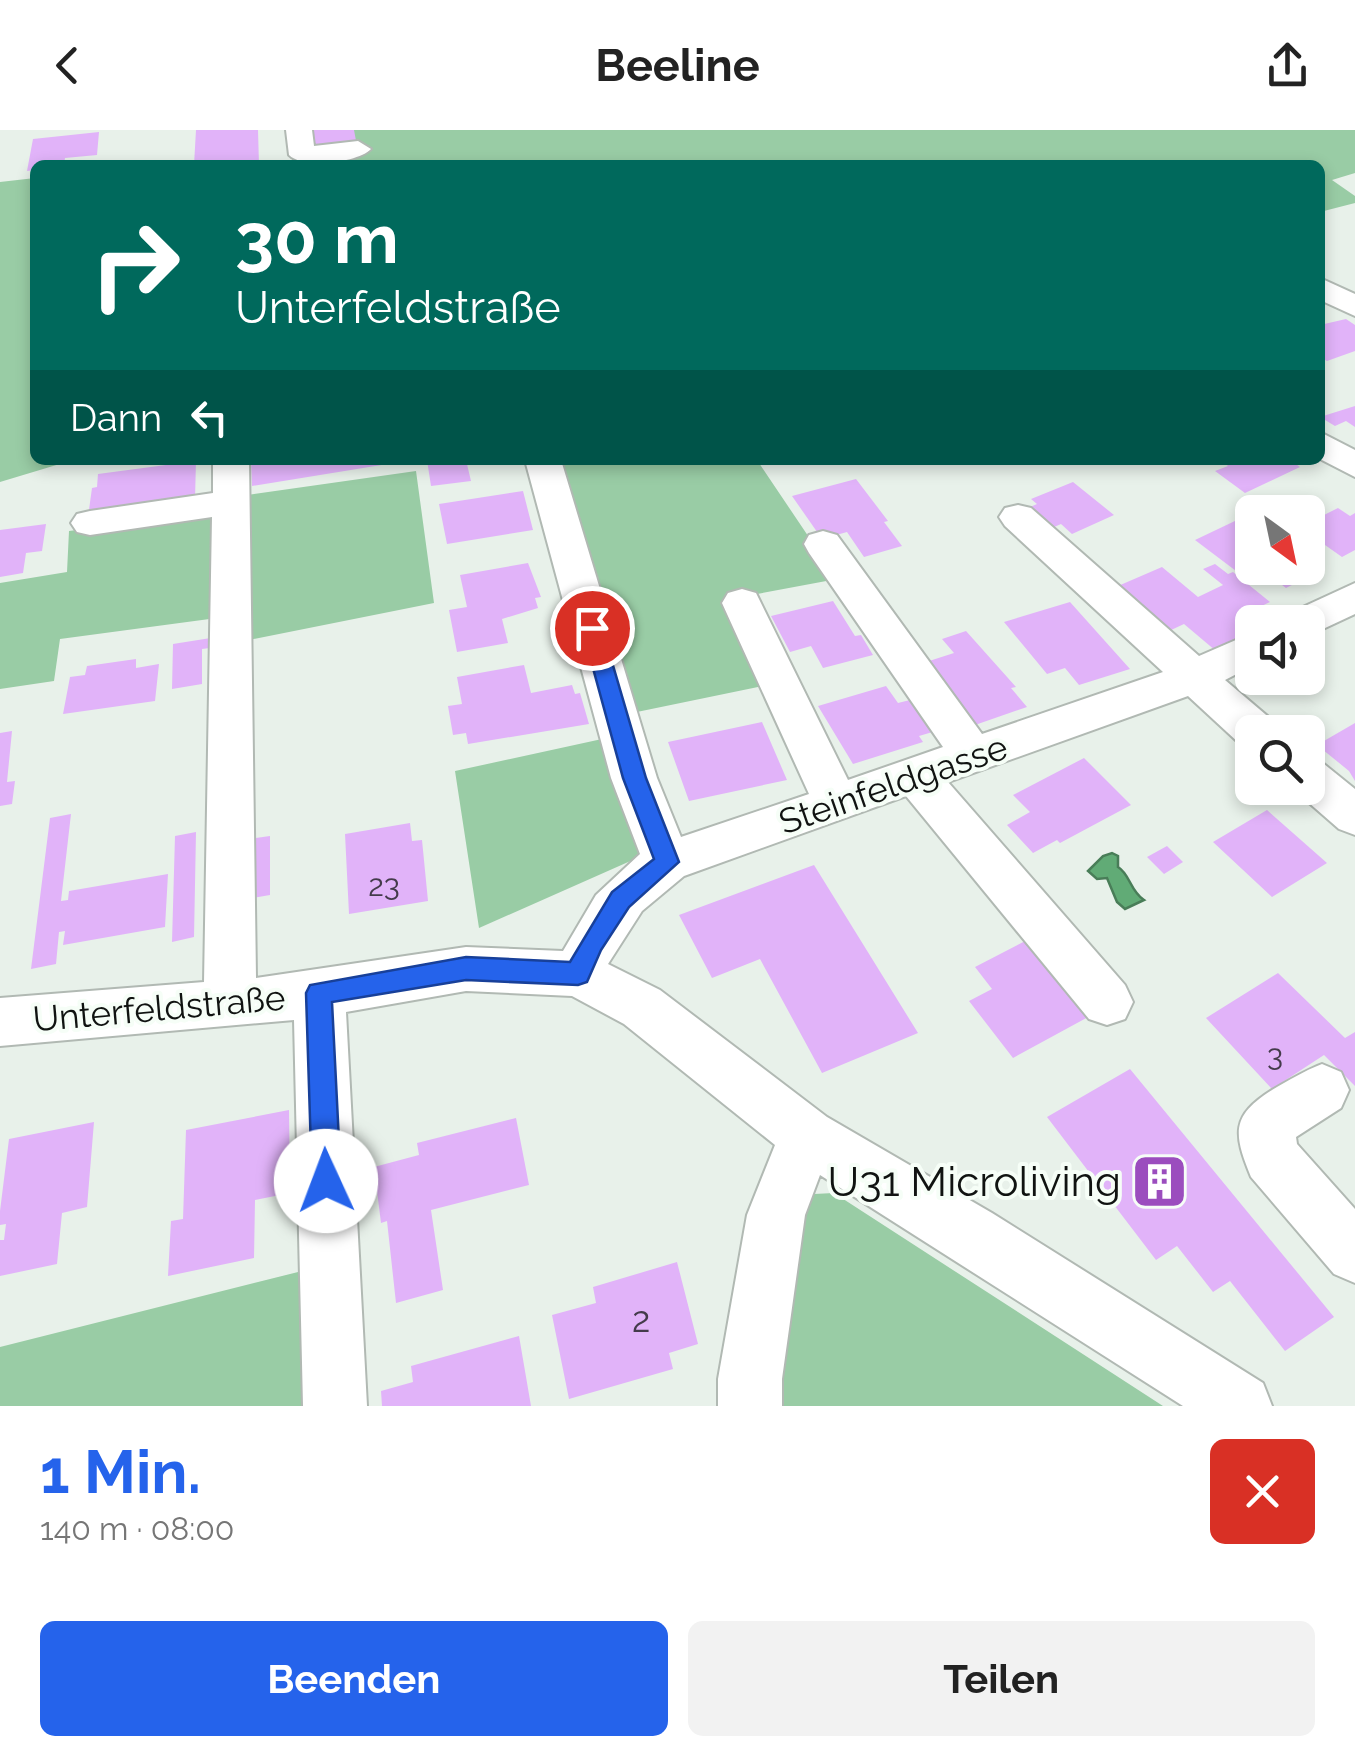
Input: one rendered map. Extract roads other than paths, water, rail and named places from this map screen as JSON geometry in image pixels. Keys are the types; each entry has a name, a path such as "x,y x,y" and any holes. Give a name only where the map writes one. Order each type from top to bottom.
{"street":[{"path":"299,130 302,155 358,148"},
{"path":"1325,290 1355,307"},
{"path":"1325,446 1355,466"},
{"path":"544,465 630,764 667,862"},
{"path":"90,523 231,481 230,1004"},
{"path":"1018,517 1236,715"},
{"path":"823,544 973,756"},
{"path":"1325,613 1355,598"},
{"path":"742,603 836,803"},
{"name":"Steinfeldgasse","path":"578,974 592,943 621,899 667,862 1192,678 1235,656"},
{"path":"916,776 1106,1002"},
{"path":"1325,790 1355,816"},
{"name":"Unterfeldstraße","path":"0,1022 230,1004 466,969 578,974 642,1006 807,1136 971,1234 1240,1406"},
{"name":"Unterfeldstraße","path":"319,993 336,1406"},
{"path":"1322,1090 1266,1125 1271,1157 1355,1252"},
{"path":"750,1406 750,1379 776,1214 807,1136"}],"place":[{"name":"U31 Microliving","path":"1160,1181"}]}
